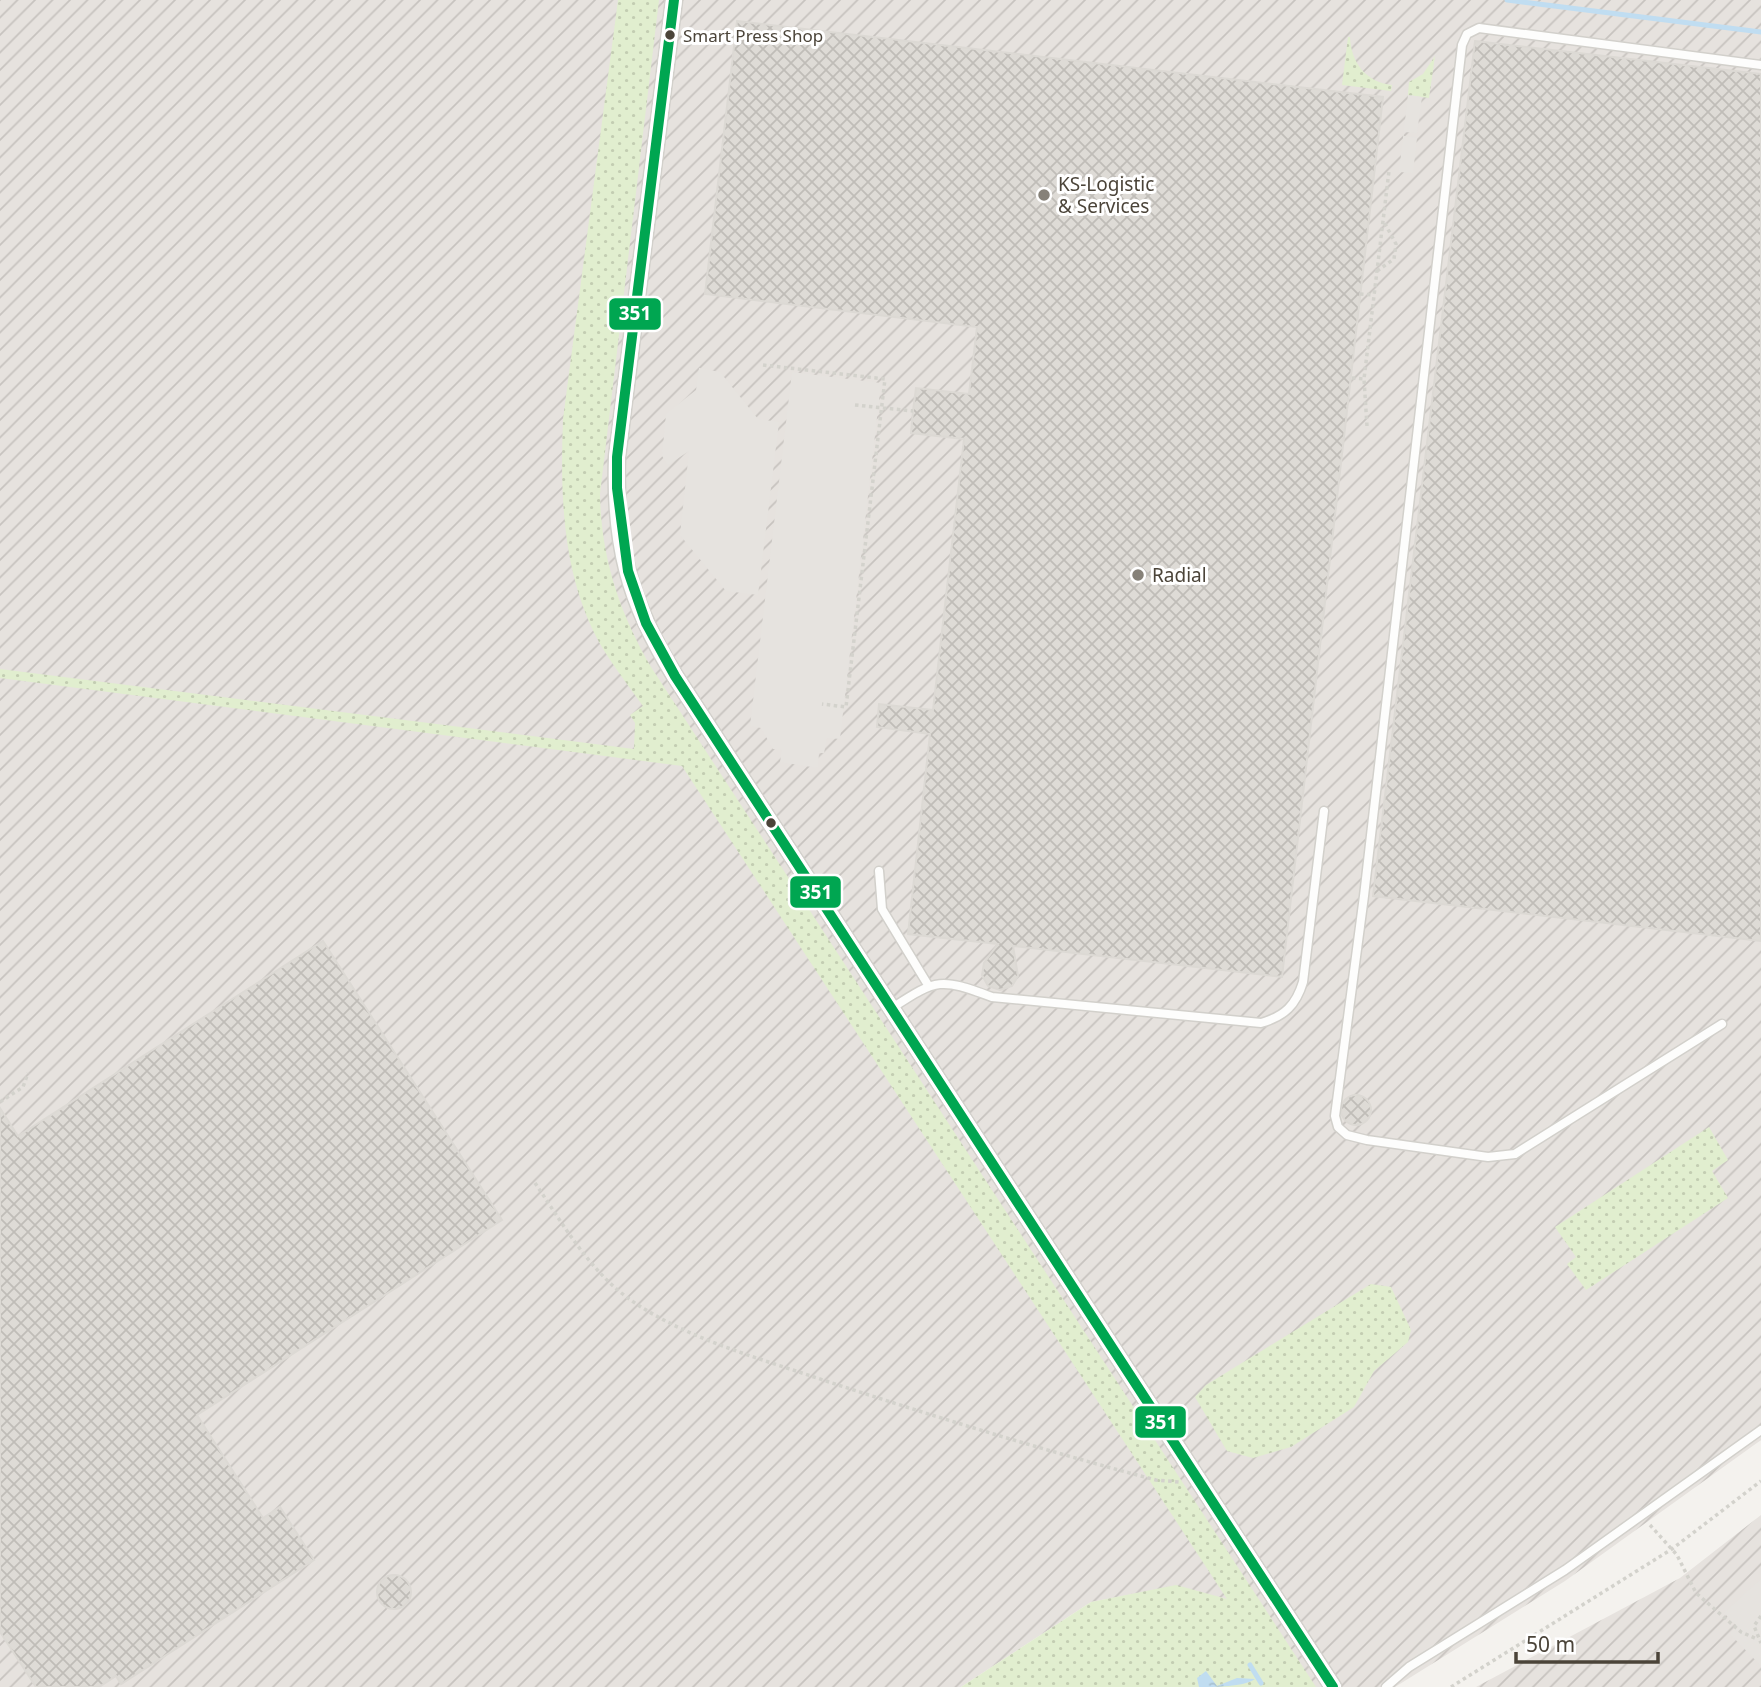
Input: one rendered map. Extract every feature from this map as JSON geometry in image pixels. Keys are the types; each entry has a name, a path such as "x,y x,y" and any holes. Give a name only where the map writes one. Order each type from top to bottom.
{"street":[{"path":"674,0 617,457 617,521 622,554 634,597 652,638 1333,1687"}],"lane":[{"path":"1722,1024 1516,1154 1488,1157 1367,1140 1347,1135 1338,1127 1335,1116 1364,896 1462,45 1467,34 1479,29 1761,65"},
{"path":"892,1008 928,985 955,984 1005,999 1261,1023 1277,1018 1289,1010 1298,998 1303,982 1324,811"},
{"path":"879,871 882,909 928,985"},
{"path":"1386,1687 1409,1667 1565,1570 1761,1430"}],"path":[{"path":"1367,426 1364,379 1389,171"},
{"path":"1377,271 1394,259 1396,244 1382,221"},
{"path":"1360,294 1374,295"},
{"path":"763,365 885,379 846,707 822,704"},
{"path":"1352,378 1364,379"},
{"path":"855,405 913,411"},
{"path":"0,1102 23,1087 27,1073"},
{"path":"535,1183 582,1252 607,1279 630,1300 667,1322 778,1364 985,1432 1156,1480 1187,1482 1179,1471"},
{"path":"1451,1687 1672,1549 1761,1481"},
{"path":"1642,1516 1672,1549 1696,1593 1741,1632 1761,1643"},
{"path":"1757,1639 1754,1626 1761,1616"}],"shaded area":[{"path":"0,0 1761,0 1761,1440 1565,1581 1395,1687 1315,1687 1227,1600 1176,1586 1091,1602 961,1687 0,1687"},
{"path":"1408,95 1422,97 1417,133 1404,132 1404,136 1417,138 1413,173 1399,172"},
{"path":"699,368 720,372 758,419 779,422 758,595 726,591 680,535 689,451 668,465 662,456 666,414 696,390"},
{"path":"792,372 881,383 840,739 827,738 824,753 819,753 818,768 780,762 782,750 773,749 761,728 750,726"},
{"path":"1761,1515 1761,1687 1476,1687 1680,1578"},
{"path":"1761,1579 1761,1666 1730,1634 1737,1626 1724,1613"}],"green space":[{"path":"618,0 659,0 600,494 608,562 621,605 651,667 1316,1687 961,1687 1091,1602 1176,1585 1227,1599 682,766 0,678 0,669 634,749 635,723 630,715 643,706 603,649 579,594 566,537 562,478 563,419"},
{"path":"1348,37 1353,55 1362,70 1375,80 1392,85 1391,91 1342,85"},
{"path":"1435,56 1429,98 1408,95 1409,82 1423,74"},
{"path":"1709,1127 1728,1160 1712,1171 1728,1198 1586,1290 1567,1264 1576,1257 1555,1227"},
{"path":"1371,1284 1391,1287 1411,1330 1408,1342 1374,1371 1354,1407 1291,1447 1253,1458 1227,1451 1195,1397 1206,1385"}],"water":[{"path":"1206,1671 1217,1686 1237,1678 1255,1679 1236,1685 1199,1687 1197,1678"}],"building":[{"path":"737,21 1383,97 1282,977 1013,946 1018,976 1012,986 1000,990 988,986 982,975 984,963 998,944 908,934 930,734 877,727 879,704 933,710 964,439 911,433 913,411 916,388 969,394 977,327 705,294"},
{"path":"1475,41 1761,74 1761,941 1373,896"},
{"path":"323,941 502,1220 197,1415 263,1518 280,1507 314,1560 121,1684 116,1676 99,1687 36,1687 0,1632 0,1108 18,1136"},
{"path":"1356,1095 1367,1099 1371,1110 1367,1121 1356,1125 1345,1121 1341,1110 1345,1099"},
{"path":"394,1575 406,1580 411,1592 406,1604 394,1609 382,1604 377,1592 382,1580"}],"waterway":[{"path":"1507,0 1761,32"},
{"path":"1250,1665 1261,1683"}],"transit line":[{"name":"351","path":"674,0 617,457 617,488 628,571 646,623 675,676 1333,1687"}],"place":[{"name":"Smart Press Shop","path":"670,35"},
{"name":"KS-Logistic & Services","path":"1044,195"},
{"name":"Radial","path":"1138,575"}]}
